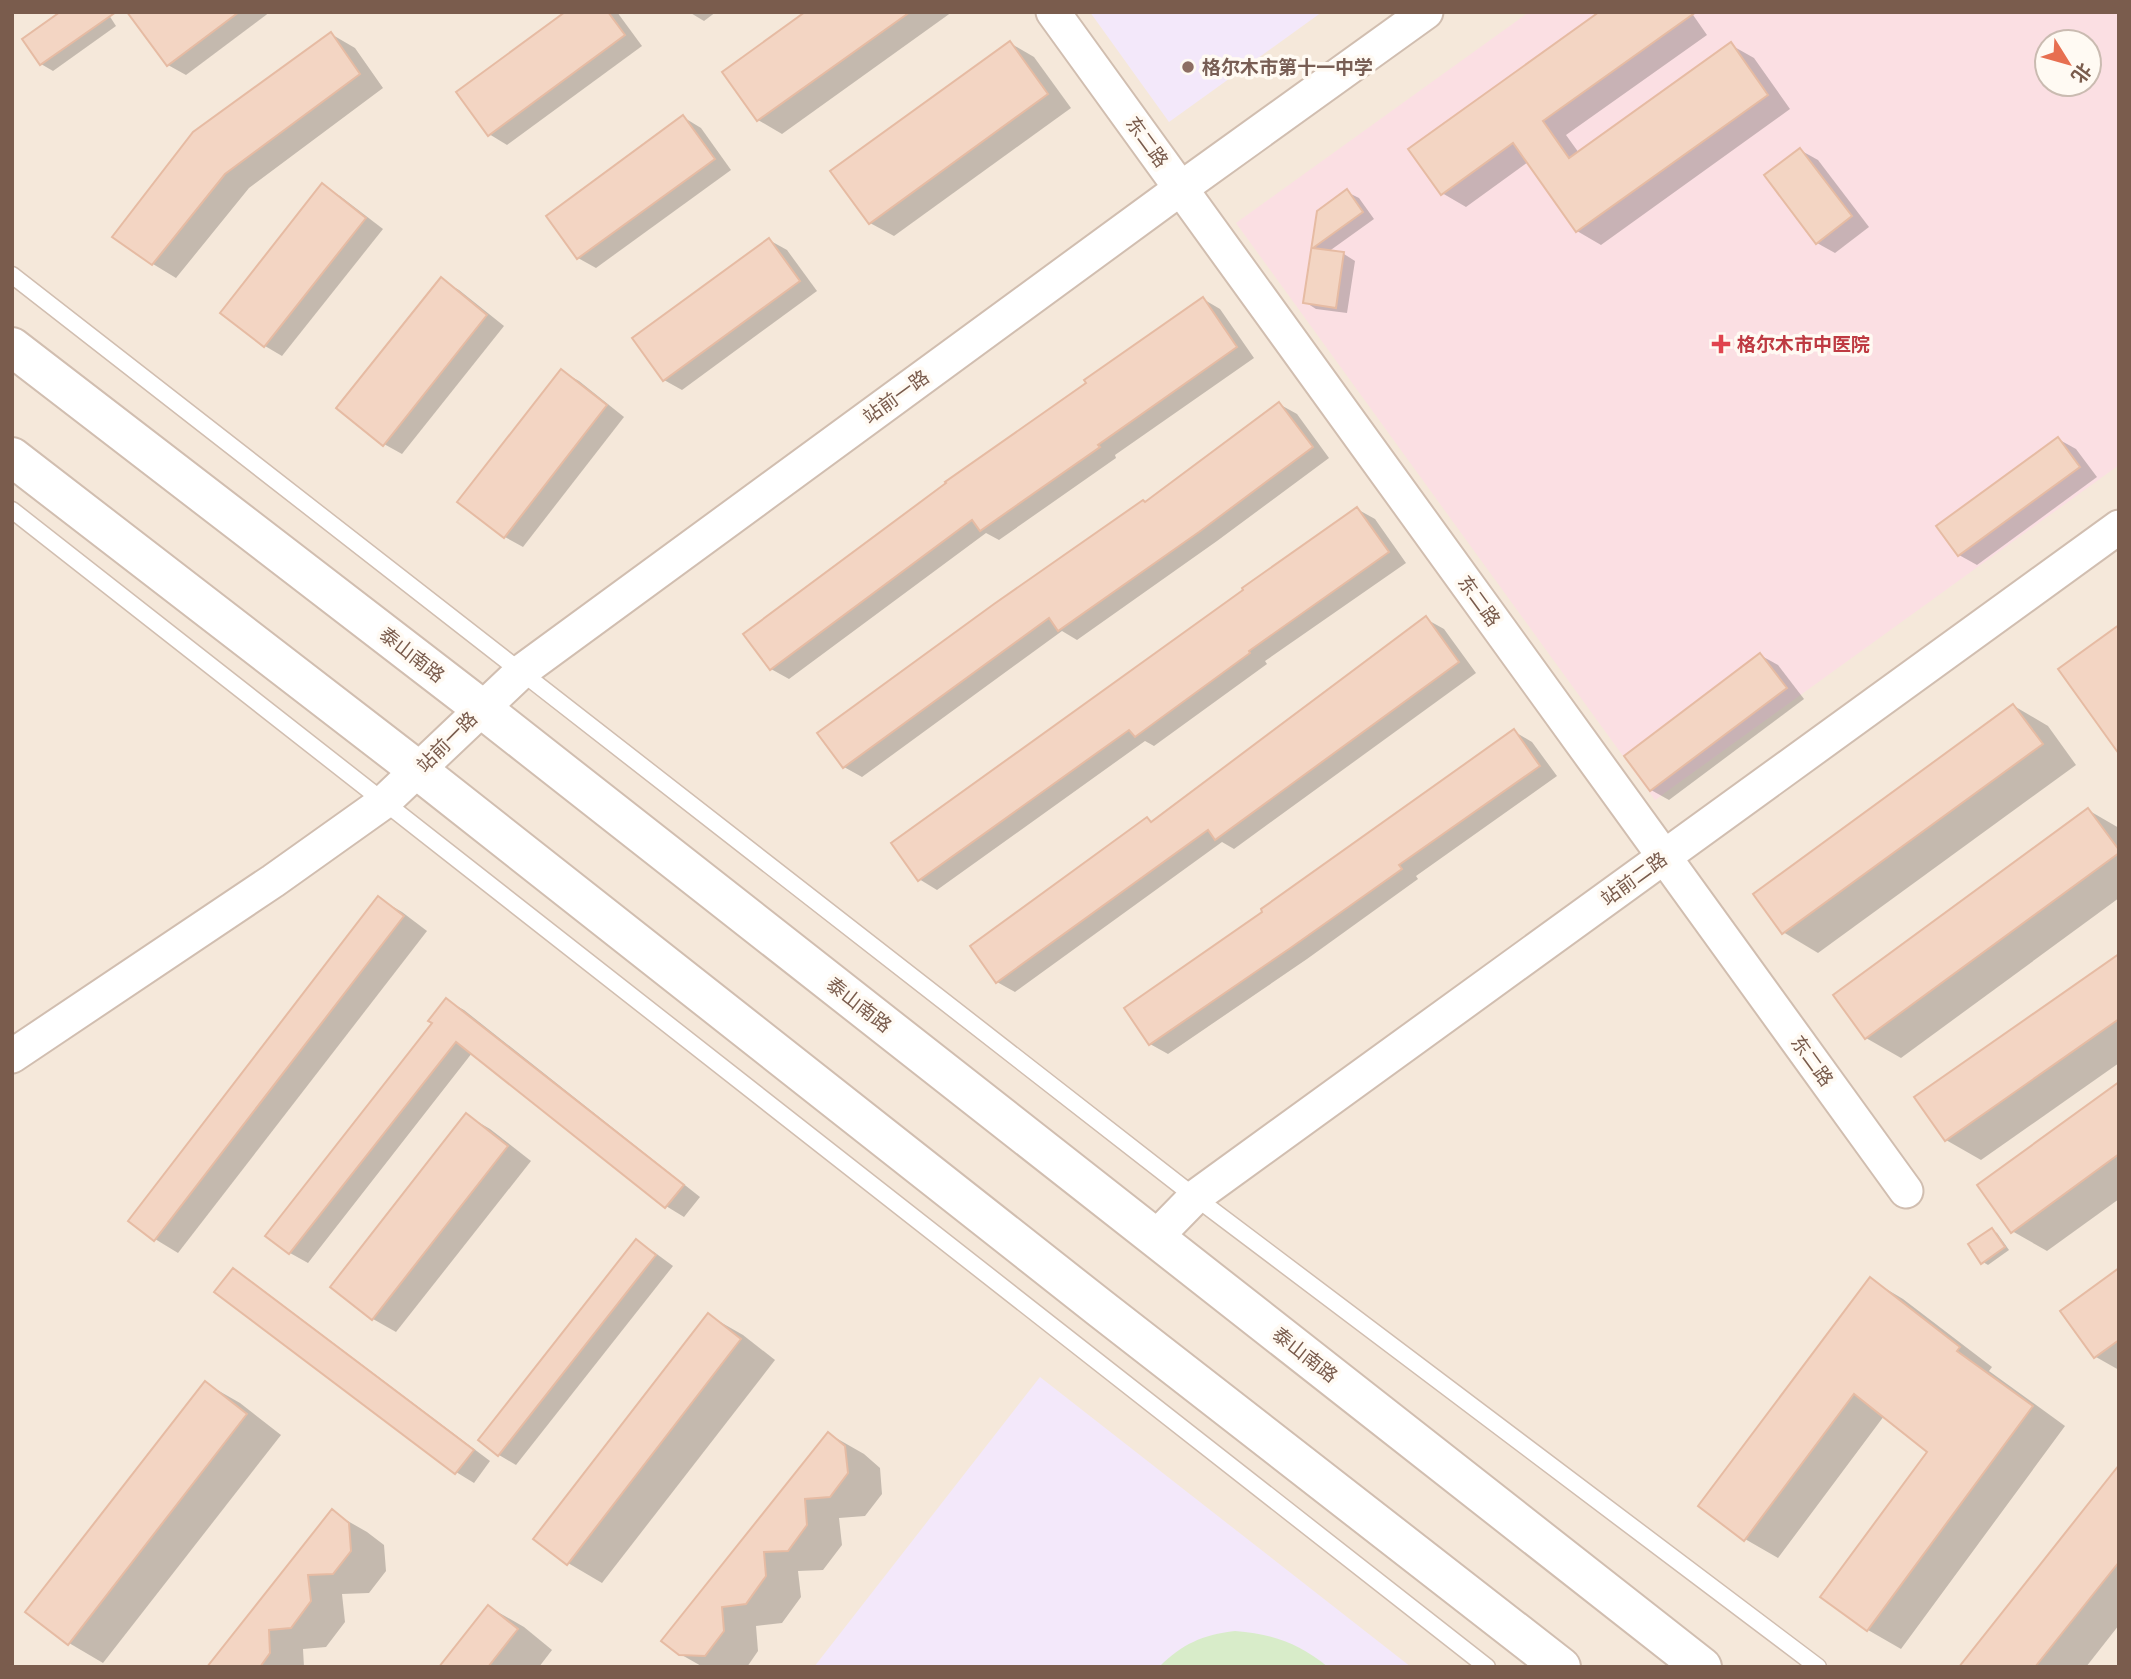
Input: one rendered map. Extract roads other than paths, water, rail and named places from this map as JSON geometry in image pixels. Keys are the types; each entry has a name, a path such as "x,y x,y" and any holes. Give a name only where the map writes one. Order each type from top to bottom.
{"street":[{"name":"东二路","path":"1053,12 1906,1191"},
{"name":"站前一路","path":"12,1055 273,881 384,802 522,671 1426,12"},
{"name":"泰山南路","path":"12,347 481,708 1702,1667"},
{"path":"12,457 419,771 1100,1308 1561,1667"},
{"name":"站前二路","path":"1155,1238 1195,1197 2119,527"}],"lane":[{"path":"12,275 1195,1197 1818,1667"},
{"path":"12,510 1487,1667"}],"place":[{"name":"格尔木市第十一中学","path":"1188,67"},
{"name":"格尔木市中医院","path":"1721,344"}]}
